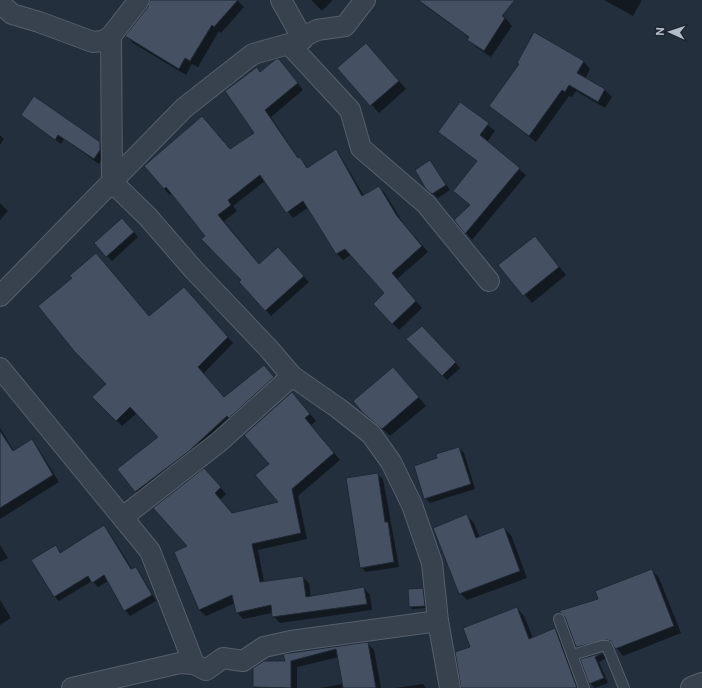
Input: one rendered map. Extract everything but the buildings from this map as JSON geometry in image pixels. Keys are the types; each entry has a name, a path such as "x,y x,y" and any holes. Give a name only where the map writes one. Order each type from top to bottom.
{"street":[{"path":"0,3 12,14 39,22 93,42 103,41 111,36 139,0"},
{"path":"281,0 296,41 350,110 361,148 426,204 489,281"},
{"path":"0,296 184,108 253,54 296,41 317,30 345,26 365,0"},
{"path":"111,36 112,182 148,217 193,269 269,349 292,376 338,408 371,434 391,462 412,505 432,563 438,621 450,688"},
{"path":"0,368 150,551 194,664"},
{"path":"123,517 219,442 292,376"},
{"path":"72,688 180,663 194,664 206,670 223,658 243,661 264,647 277,644 438,621"},
{"path":"692,688 702,684"}],"lane":[{"path":"559,620 584,688"},
{"path":"572,655 602,646 607,646 624,688"}]}
